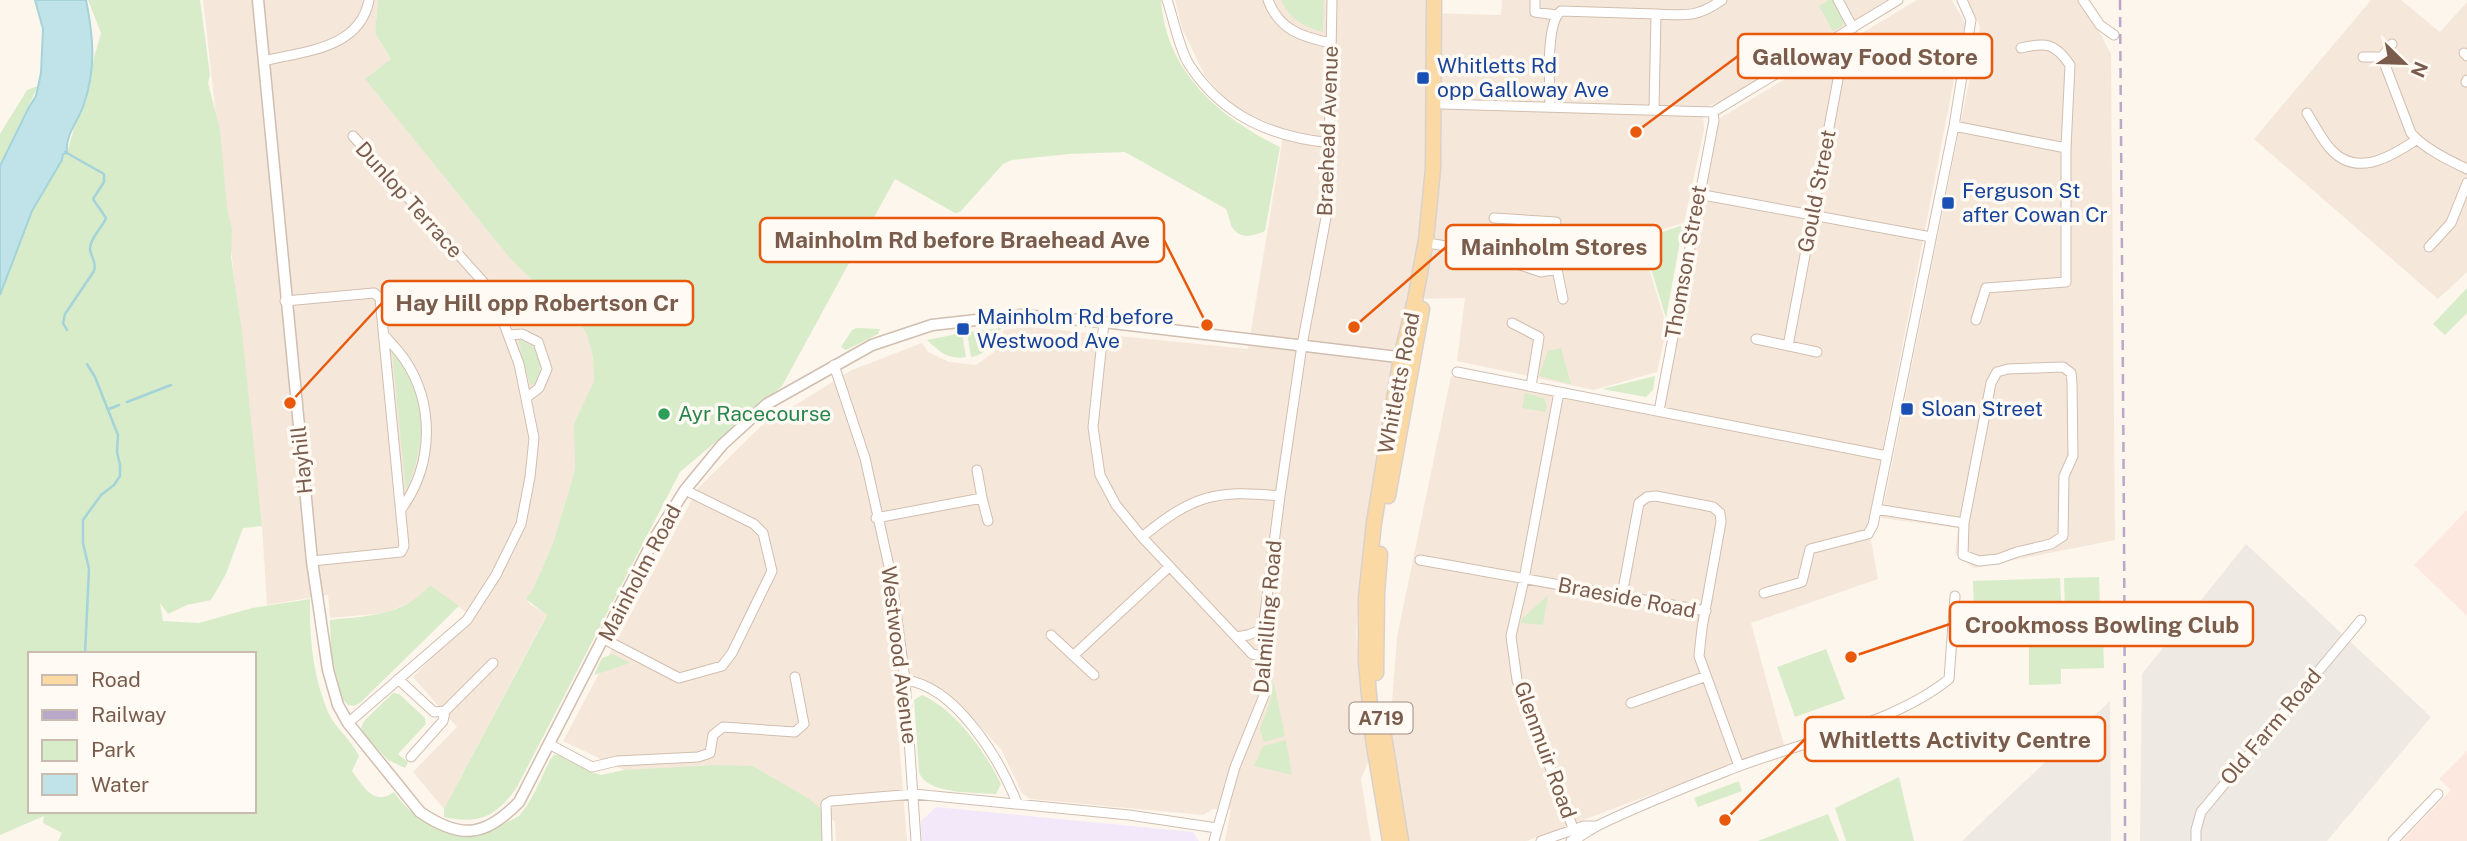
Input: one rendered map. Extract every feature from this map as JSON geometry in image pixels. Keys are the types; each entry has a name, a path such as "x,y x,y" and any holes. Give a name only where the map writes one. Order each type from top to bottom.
{"main road":[{"name":"Whitletts Road","path":"1407,358 1433,169 1434,0"},
{"name":"Whitletts Road","path":"1371,596 1374,523 1407,358 1434,244 1439,198 1444,0"},
{"name":"A719","path":"1371,596 1366,662 1373,739 1390,841"},
{"name":"A719","path":"1371,596 1380,713 1401,841"}],"street":[{"name":"Hayhill","path":"258,0 312,561 328,670 338,705 348,723 420,812 453,829"},
{"path":"264,61 341,41 364,20 369,0"},
{"path":"1167,0 1188,64 1220,101 1250,121 1278,134 1305,141 1331,143"},
{"path":"1268,0 1275,16 1285,27 1308,38 1331,43"},
{"name":"Braehead Avenue","path":"1302,345 1328,207 1332,0"},
{"path":"1535,0 1535,12 1556,15"},
{"path":"1550,107 1551,28 1556,15 1561,11 1696,15 1723,0"},
{"path":"1838,0 1853,28"},
{"path":"1442,104 1713,112 1898,0"},
{"path":"1764,593 1802,582 1810,548 1868,534 1873,525 1954,126 1971,20 1962,0"},
{"path":"2083,0 2100,25 2114,35"},
{"path":"1654,109 1656,14"},
{"name":"Gould Street","path":"1788,346 1842,58 1843,49 1838,37"},
{"path":"1976,320 1986,288 2066,282 2066,148 2070,65 2053,47 2041,43 2021,48"},
{"path":"2382,57 2392,44"},
{"path":"2363,57 2382,57"},
{"path":"2382,57 2416,140 2467,169"},
{"name":"Thomson Street","path":"1659,411 1714,120 1713,112"},
{"path":"2307,113 2329,148 2343,158 2365,165 2391,156 2416,140"},
{"path":"1954,126 2066,148"},
{"name":"Dunlop Terrace","path":"348,723 467,620 496,575 521,524 534,438 519,364 492,292 352,136"},
{"path":"2430,247 2451,223 2467,183"},
{"path":"1698,194 1931,237"},
{"path":"1494,218 1556,222"},
{"path":"1516,263 1520,220"},
{"path":"1434,244 1484,253 1541,272 1557,270 1563,299"},
{"path":"285,302 374,293 380,298 402,508 404,545 401,552 312,561"},
{"name":"Mainholm Road","path":"453,829 482,830 501,821 519,802 653,541 685,490 722,445 767,404 872,345 932,325 1021,315 1104,322 1407,358"},
{"path":"1104,322 1093,427 1100,475 1116,505 1169,567 1252,654 1263,656"},
{"path":"1512,323 1539,337 1531,386"},
{"path":"383,334 405,360 418,386 425,413 427,439 424,463 402,508"},
{"path":"508,335 522,334 538,342 548,369 539,388 526,398"},
{"path":"1756,339 1817,352"},
{"name":"Dalmilling Road","path":"1214,841 1235,767 1265,692 1263,629 1302,345"},
{"name":"Westwood Avenue","path":"834,365 865,458 892,580 905,680 916,841"},
{"path":"2063,367 2071,373 2073,383 2073,456 2064,476 2063,537 2051,544 1998,559 1979,561 1963,555 1964,523 1992,383 1997,372 2008,369 2063,367"},
{"path":"1457,372 1887,456"},
{"name":"Glenmuir Road","path":"1559,392 1511,636 1517,680 1575,838"},
{"path":"977,470 988,521"},
{"path":"604,639 679,678 722,666 732,653 772,571 763,533 754,524 685,490"},
{"path":"1142,537 1164,519 1192,502 1215,494 1243,492 1280,496"},
{"path":"1622,595 1639,503 1647,497 1656,496 1713,507 1720,513 1721,522 1706,611"},
{"path":"876,517 982,498"},
{"path":"1876,509 1964,523"},
{"path":"1420,560 1524,579"},
{"path":"1074,656 1169,567"},
{"name":"Braeside Road","path":"1524,579 1706,611 1699,656 1704,677 1739,766"},
{"path":"1541,841 1575,838 1596,826 1739,766 1904,709 1949,679 1955,596"},
{"name":"Old Farm Road","path":"2196,841 2201,812 2361,620"},
{"path":"1236,637 1263,629"},
{"path":"1051,635 1094,675"},
{"path":"411,757 443,721 445,711 493,663"},
{"path":"549,744 585,765 598,768 617,761 698,757 710,753 713,735 723,727 795,732 804,724 795,677"},
{"path":"1631,704 1704,677"},
{"path":"398,679 434,712 445,711"},
{"path":"905,680 918,682 935,691 971,725 993,753 1017,803"},
{"path":"827,841 826,804 831,801 914,794 1017,803 1217,828"},
{"path":"2393,841 2438,794"}],"shaded area":[{"path":"203,0 378,0 375,33 391,59 366,80 509,257 546,294 576,315 587,335 593,358 594,381 585,404 573,477 553,543 526,599 547,614 444,809 413,772 457,727 413,677 472,617 430,585 419,598 386,613 330,618 328,595 267,605 262,526"},
{"path":"1175,0 1425,0 1426,13 1501,15 1502,0 1887,0 1723,100 1703,108 1704,130 1684,223 1639,236 1667,327 1657,372 1594,390 1457,361 1465,298 1407,299 1364,540 1356,634 1369,760 1361,779 1371,841 1225,841 1231,809 1213,809 1203,815 1030,799 1022,793 1001,749 955,700 922,678 894,676 907,841 836,841 835,822 805,797 753,766 624,770 563,741 698,488 761,426 852,370 922,343 928,352 949,362 976,365 994,352 1004,330 1029,327 1248,349 1284,130 1233,107 1205,76 1182,28"},
{"path":"1917,0 1952,0 1965,23 1868,524 1878,579 1751,623 1784,745 1527,841 1407,841 1389,741 1397,637 1451,376 1658,417 1720,118"},
{"path":"1968,0 2082,0 2111,54 2115,540 1974,568 1955,554 1958,528 1881,518 1980,27"},
{"path":"2371,0 2401,0 2440,32 2467,2 2467,272 2438,299 2254,139"},
{"path":"2467,510 2467,616 2414,565"},
{"path":"2246,544 2431,717 2327,841 2140,841 2142,674"},
{"path":"2110,701 2111,841 1962,841 1964,839"},
{"path":"2467,751 2467,841 2402,841 2451,790 2439,779"},
{"path":"936,807 1193,832 1199,841 922,841 921,821"}],"green space":[{"path":"88,0 200,0 210,75 208,83 220,130 227,207 232,230 231,257 242,332 262,526 243,528 226,574 211,600 187,605 168,614 160,603 163,621 199,623 252,608 310,599 315,671 331,718 359,756 352,771 370,793 381,797 394,792 406,807 435,826 469,831 486,829 519,816 533,796 550,760 554,755 558,755 601,775 624,770 717,765 753,766 808,798 822,810 824,841 58,841 62,833 43,823 44,816 0,835 0,295 32,211 63,154 67,153 101,33"},
{"name":"Ayr Racecourse","path":"378,0 1161,0 1165,26 1173,49 1200,89 1236,122 1280,147 1265,231 1252,235 1239,234 1232,227 1226,209 1125,152 1012,160 1003,164 960,212 955,213 895,179 782,386 680,472 510,797 494,811 477,819 444,817 444,809 547,615 526,599 553,543 573,477 574,424 594,381 593,358 587,335 576,315 546,294 509,257 365,79 391,59 375,33"},
{"path":"1281,0 1324,0 1323,32 1298,21"},
{"path":"1829,0 1835,0 1844,16 1842,26 1833,31 1819,6"},
{"path":"38,86 0,166 0,134 27,90"},
{"path":"1683,225 1666,318 1642,239"},
{"path":"2467,288 2467,313 2445,335 2433,324"},
{"path":"1001,328 990,347 971,357 967,332"},
{"path":"880,329 878,334 846,350 841,347 852,330"},
{"path":"962,333 966,357 945,354 927,340"},
{"path":"518,340 531,346 538,356 540,369 536,383 530,385"},
{"path":"1561,348 1571,384 1539,376 1548,351"},
{"path":"392,351 412,386 421,419 418,453 406,491"},
{"path":"1655,376 1653,390 1646,397 1602,389"},
{"path":"1525,393 1544,398 1547,406 1545,412 1522,408"},
{"path":"2099,577 2101,636 2066,638 2064,578"},
{"path":"2060,578 2063,637 1975,640 1973,581"},
{"path":"430,585 459,606 360,703 348,705 343,700 331,656 330,620 397,609 420,595"},
{"path":"1548,595 1543,625 1521,623 1522,619"},
{"path":"2103,638 2104,668 2061,669 2061,684 2029,685 2029,640"},
{"path":"1826,649 1845,699 1795,717 1777,667"},
{"path":"613,654 630,663 594,675 602,658"},
{"path":"1273,679 1285,736 1264,742 1260,729 1271,699"},
{"path":"393,693 399,694 425,718 426,724 398,754 408,762 405,768 388,760 364,735 361,728 364,721"},
{"path":"922,695 947,711 978,746 1001,784 996,794 941,789 923,779 919,772 914,700"},
{"path":"1286,740 1292,775 1254,766 1263,746"},
{"path":"1899,777 1914,841 1846,841 1835,808"},
{"path":"1739,781 1742,791 1698,807 1694,798"},
{"path":"1828,814 1839,841 1758,841"}],"water":[{"path":"35,0 86,0 91,28 92,67 83,107 70,135 67,153 63,154 32,211 0,295 0,166 36,96 41,73 43,29"}],"waterway":[{"path":"65,152 104,174 104,182 93,199 106,218 90,249 94,271 65,314 63,323 67,330"},
{"path":"85,652 89,569 83,543 83,520 101,495 114,485 120,476 118,435 95,377 87,364"},
{"path":"127,402 171,385"},
{"path":"109,409 119,405"}],"railway":[{"path":"2120,0 2125,841"}],"place":[{"name":"Whitletts Rd opp Galloway Ave","path":"1423,78"},
{"name":"Galloway Food Store","path":"1636,132"},
{"name":"Ferguson St after Cowan Cr","path":"1948,203"},
{"name":"Mainholm Rd before Braehead Ave","path":"1207,325"},
{"name":"Mainholm Stores","path":"1354,327"},
{"name":"Mainholm Rd before Westwood Ave","path":"963,329"},
{"name":"Hay Hill opp Robertson Cr","path":"290,403"},
{"name":"Sloan Street","path":"1907,409"},
{"name":"Ayr Racecourse","path":"664,414"},
{"name":"Crookmoss Bowling Club","path":"1851,657"},
{"name":"Whitletts Activity Centre","path":"1725,820"}]}
